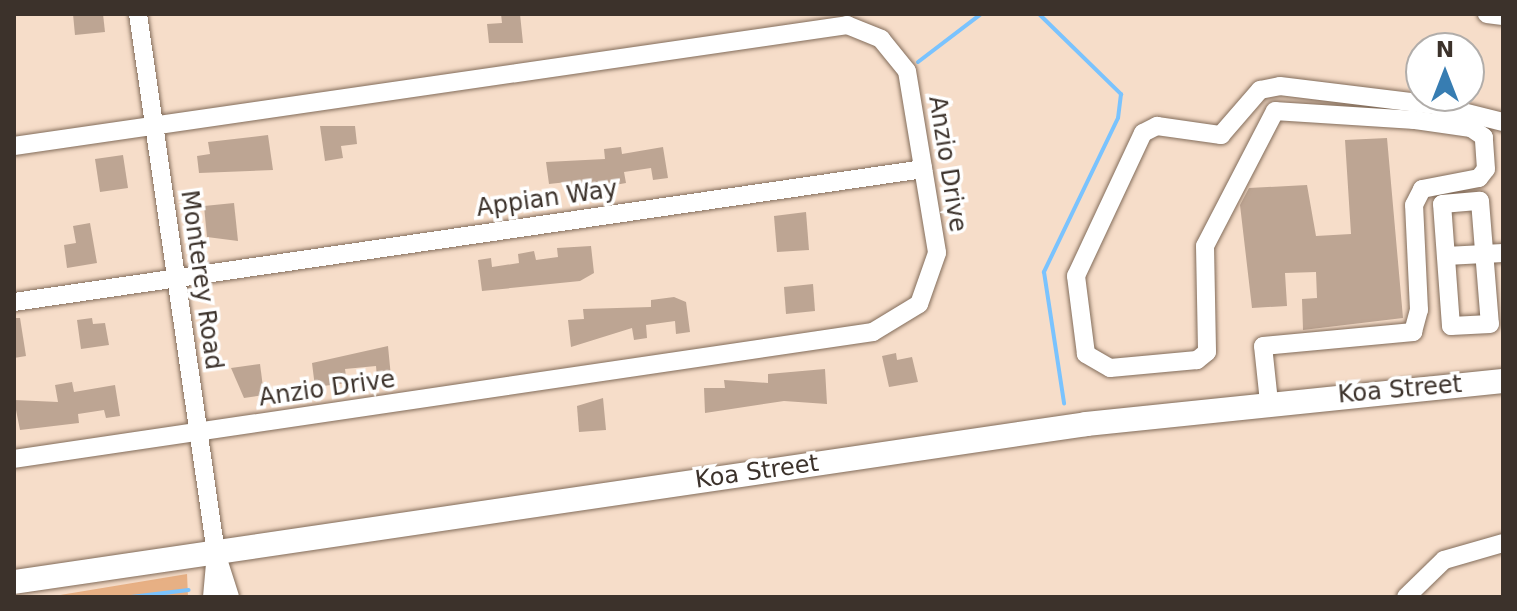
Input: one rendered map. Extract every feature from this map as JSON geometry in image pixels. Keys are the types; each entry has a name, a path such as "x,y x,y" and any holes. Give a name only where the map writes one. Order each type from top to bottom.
{"main road":[{"name":"Koa Street","path":"14,582 1269,402 1503,381"}],"street":[{"name":"Monterey Road","path":"138,14 216,553"},
{"path":"1487,14 1503,16"},
{"name":"Anzio Drive","path":"14,146 847,25 881,39 903,63 936,243 933,273 919,304 884,329 14,459"},
{"path":"1269,402 1263,346 1413,332 1418,269 1414,205 1422,189 1479,178 1486,169 1484,137 1471,128 1287,106 1267,121 1205,246 1207,352 1197,360 1110,368 1086,354 1076,276 1082,255 1150,129 1221,135 1260,90 1280,86 1435,105 1503,122"},
{"name":"Appian Way","path":"14,302 923,169"},
{"path":"1480,201 1484,253 1490,324 1451,326 1442,204 1480,201"},
{"path":"1446,256 1503,253"},
{"path":"1406,597 1444,560 1503,543"},
{"path":"212,597 216,553"},
{"path":"216,553 230,597"}],"shaded area":[{"path":"187,574 188,597 48,597"}],"building":[{"path":"73,14 103,14 105,32 75,35"},
{"path":"501,14 520,14 523,43 489,43 487,24 502,23"},
{"path":"320,126 355,126 357,144 341,146 343,158 325,161"},
{"path":"268,135 273,170 199,173 197,156 210,154 208,142"},
{"path":"1387,138 1403,318 1303,330 1302,299 1317,298 1316,272 1285,273 1287,306 1252,308 1240,205 1249,188 1307,185 1316,236 1351,234 1345,140"},
{"path":"621,147 622,154 663,147 668,178 653,180 651,168 624,172 626,183 582,191 568,192 567,182 549,184 546,162 605,159 604,149"},
{"path":"123,155 128,188 100,192 95,159"},
{"path":"234,203 238,241 207,237 204,206"},
{"path":"806,212 809,250 777,252 774,216"},
{"path":"90,223 97,263 67,268 64,245 76,243 73,226"},
{"path":"591,246 594,273 580,281 482,291 478,260 491,258 492,267 519,263 518,254 534,251 536,260 558,257 557,248"},
{"path":"813,284 815,311 786,314 784,287"},
{"path":"674,297 686,302 690,332 676,334 675,321 646,325 647,338 634,340 632,328 571,347 568,320 584,319 583,309 651,307 651,300"},
{"path":"14,318 20,318 26,356 14,358"},
{"path":"92,318 93,324 105,323 109,345 81,349 77,320"},
{"path":"388,346 391,377 377,378 376,366 345,369 347,383 315,387 312,363"},
{"path":"896,353 897,360 912,357 918,382 889,387 882,356"},
{"path":"260,364 264,395 244,398 231,368"},
{"path":"825,369 827,404 784,401 705,413 704,388 725,388 724,380 768,383 768,374"},
{"path":"72,382 74,392 115,385 120,416 106,418 104,410 78,414 79,423 20,430 14,400 58,402 55,385"},
{"path":"603,398 606,430 579,432 577,406"}],"waterway":[{"path":"918,62 981,14"},
{"path":"1039,14 1121,94 1118,118 1044,272 1064,403"},
{"path":"131,597 189,590"}]}
